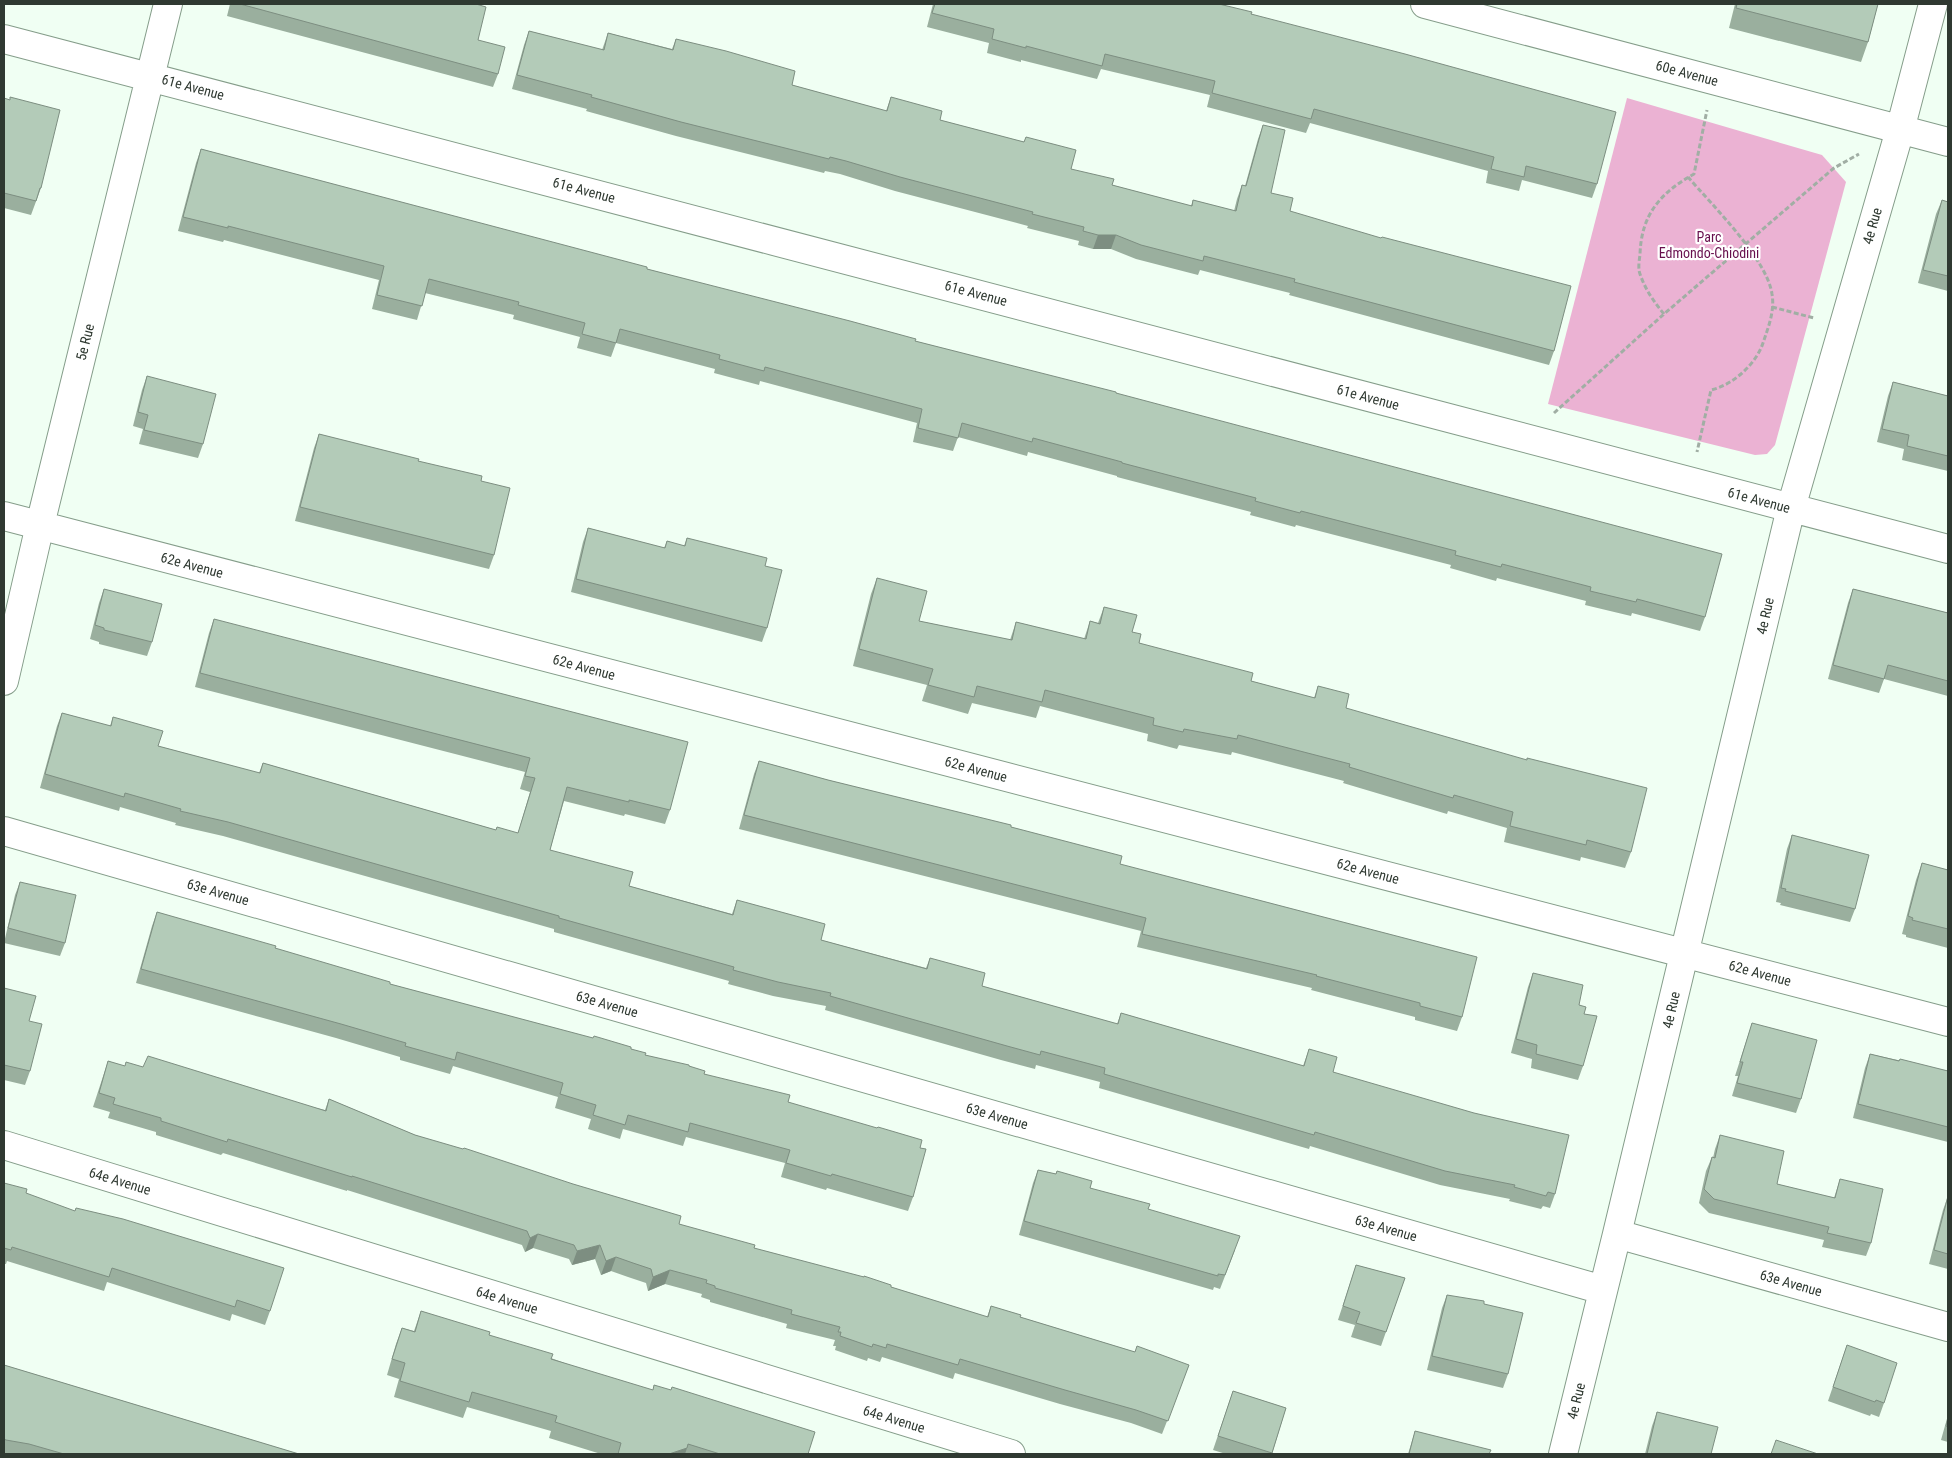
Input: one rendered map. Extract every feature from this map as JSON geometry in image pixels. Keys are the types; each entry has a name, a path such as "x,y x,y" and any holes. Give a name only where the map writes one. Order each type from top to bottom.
{"street":[{"name":"5e Rue","path":"4,681 40,525 168,4"},
{"name":"60e Avenue","path":"1425,4 1948,142"},
{"name":"4e Rue","path":"1617,1234 1790,508 1900,130 1933,4"},
{"name":"61e Avenue","path":"4,39 1948,549"},
{"name":"62e Avenue","path":"4,516 1948,1022"},
{"name":"63e Avenue","path":"4,830 1603,1290"},
{"name":"64e Avenue","path":"4,1145 1011,1454"},
{"name":"63e Avenue","path":"1617,1234 1948,1327"},
{"path":"1603,1290 1617,1234"},
{"name":"4e Rue","path":"1563,1454 1603,1290"}],"path":[{"path":"1664,314 1654,302 1639,272 1640,245 1644,224 1658,200 1674,185 1694,174 1712,80"},
{"path":"1525,438 1664,314 1834,168 1900,130"},
{"path":"1688,177 1764,269 1772,295 1770,322 1760,353 1741,373 1723,387 1711,390 1690,481"},
{"path":"1772,307 1805,315"}],"green space":[{"name":"Parc Edmondo-Chiodini","path":"1627,98 1822,155 1846,182 1775,445 1767,454 1755,455 1548,404"}],"building":[{"path":"240,4 476,4 486,7 478,40 505,47 498,74"},
{"path":"935,4 1219,4 1616,112 1597,184 1526,166 1524,177 1491,169 1494,157 1314,109 1311,119 1212,93 1215,81 1105,54 1102,66 992,39 994,29 932,13"},
{"path":"1737,4 1878,4 1868,42 1736,8"},
{"path":"529,31 604,50 608,33 673,50 676,39 726,51 795,71 792,85 887,111 891,97 942,111 940,120 1024,142 1026,137 1076,150 1071,169 1114,179 1112,185 1192,206 1193,200 1236,211 1242,185 1246,186 1263,125 1285,130 1271,193 1293,198 1290,211 1381,238 1571,286 1554,351 1294,282 1295,279 1204,256 1203,261 1141,245 1116,235 1098,235 1083,231 1084,227 1032,214 1033,212 846,161 830,157 829,159 681,122 517,75"},
{"path":"10,97 60,110 41,188 36,201 4,193 4,98 10,100"},
{"path":"201,149 647,267 647,269 850,321 916,339 915,341 1116,392 1722,554 1705,617 1637,599 1636,602 1590,591 1591,587 1502,564 1501,567 1455,555 1456,551 1255,501 1256,498 1033,438 1032,442 962,423 958,438 918,428 922,409 765,367 764,371 719,359 720,355 620,329 616,343 582,334 585,323 518,305 519,302 429,279 422,306 377,295 384,266 228,226 228,228 183,217"},
{"path":"1942,200 1948,202 1948,276 1923,270"},
{"path":"147,376 216,394 203,444 144,430 148,415 138,412"},
{"path":"1893,382 1948,396 1948,456 1907,446 1909,435 1882,429"},
{"path":"319,434 482,476 481,481 510,488 494,555 300,507"},
{"path":"588,528 665,548 667,541 685,546 687,538 767,558 765,566 782,570 767,628 576,579"},
{"path":"877,578 927,591 919,621 1012,640 1016,622 1086,639 1090,621 1100,624 1104,607 1137,615 1132,632 1141,634 1139,643 1253,673 1251,681 1315,698 1318,686 1349,694 1346,708 1527,760 1527,758 1647,788 1631,852 1587,840 1586,845 1510,826 1513,812 1454,795 1453,798 1349,767 1350,764 1238,735 1237,739 1184,729 1183,732 1153,725 1154,718 1045,690 1042,702 977,686 974,697 928,685 933,669 859,649"},
{"path":"104,589 162,604 152,642 104,630 104,628 95,625"},
{"path":"1853,589 1948,613 1948,681 1888,665 1884,679 1833,665"},
{"path":"214,619 688,742 670,810 567,787 550,850 633,872 629,886 733,915 737,900 825,924 821,940 927,969 930,958 985,973 982,986 1118,1024 1121,1013 1304,1066 1309,1049 1337,1057 1333,1072 1474,1113 1569,1135 1555,1194 1548,1192 1546,1196 1514,1187 1515,1185 1445,1171 1315,1132 1314,1135 1104,1074 1105,1068 1041,1051 1040,1055 1007,1046 830,996 831,993 733,970 734,967 228,822 180,811 181,809 125,793 124,797 45,774 62,713 111,726 113,717 163,731 158,746 260,773 263,763 496,830 497,827 518,833 535,778 525,776 530,758 200,673"},
{"path":"759,761 1011,825 1011,827 1122,856 1120,864 1477,957 1462,1017 1420,1006 1420,1003 1317,975 1142,934 1146,918 744,815"},
{"path":"1792,835 1869,855 1855,909 1785,891 1786,889 1781,888"},
{"path":"1922,863 1948,870 1948,929 1912,920 1913,918 1908,916"},
{"path":"20,882 76,895 65,943 8,928"},
{"path":"157,912 276,946 275,948 390,982 390,984 631,1047 631,1049 646,1053 645,1055 689,1065 705,1071 704,1074 790,1095 788,1102 922,1140 920,1148 926,1149 913,1197 786,1163 790,1150 690,1123 688,1132 628,1115 625,1125 593,1115 596,1105 560,1094 563,1083 457,1052 455,1060 405,1046 406,1043 341,1024 141,969"},
{"path":"1533,973 1583,985 1579,1005 1586,1007 1584,1014 1597,1016 1583,1066 1536,1054 1537,1045 1516,1039"},
{"path":"4,988 36,996 29,1021 42,1024 30,1071 4,1065"},
{"path":"1752,1023 1817,1040 1801,1099 1737,1083 1743,1062 1740,1062"},
{"path":"1870,1054 1899,1061 1900,1059 1948,1071 1948,1127 1858,1104"},
{"path":"148,1056 326,1111 329,1099 415,1135 464,1148 573,1184 681,1216 679,1224 755,1245 754,1248 864,1276 891,1285 891,1287 988,1317 991,1306 1021,1315 1020,1317 1135,1352 1137,1346 1189,1365 1168,1421 960,1359 958,1365 887,1344 886,1348 873,1344 872,1347 840,1336 841,1332 838,1332 840,1327 791,1314 792,1310 715,1288 715,1286 706,1283 707,1280 670,1270 653,1277 651,1269 616,1257 606,1261 600,1245 577,1251 574,1245 538,1234 530,1238 527,1231 352,1176 228,1139 227,1142 161,1121 161,1118 113,1104 115,1098 99,1093 108,1061 125,1066 126,1062 143,1067"},
{"path":"1720,1135 1784,1151 1777,1184 1835,1198 1840,1179 1883,1189 1871,1243 1827,1233 1829,1227 1714,1199 1704,1189 1712,1157 1715,1158"},
{"path":"1038,1170 1056,1174 1057,1171 1092,1181 1090,1188 1150,1204 1148,1209 1240,1236 1225,1275 1218,1274 1218,1276 1024,1221"},
{"path":"4,1183 27,1189 26,1193 75,1211 76,1208 123,1219 284,1268 270,1311 237,1300 235,1307 112,1268 109,1277 12,1247 11,1250 4,1248"},
{"path":"1948,1196 1948,1254 1934,1250"},
{"path":"1356,1265 1405,1278 1386,1332 1356,1323 1360,1312 1343,1306"},
{"path":"1447,1295 1484,1301 1484,1304 1523,1313 1508,1374 1432,1356"},
{"path":"421,1311 490,1332 489,1335 553,1354 551,1359 653,1390 654,1385 671,1390 672,1387 815,1432 808,1454 720,1454 688,1444 687,1448 669,1454 618,1454 621,1443 555,1422 557,1416 472,1392 469,1402 400,1381 405,1363 392,1359 402,1328 415,1332"},
{"path":"1847,1345 1897,1363 1884,1403 1876,1400 1875,1402 1833,1387"},
{"path":"4,1365 299,1454 64,1454 29,1444 6,1440 4,1439"},
{"path":"1233,1391 1286,1408 1272,1453 1218,1436"},
{"path":"1657,1412 1718,1427 1711,1454 1647,1454"},
{"path":"1415,1431 1491,1450 1489,1454 1409,1454"},
{"path":"1776,1440 1818,1454 1771,1454"}]}
